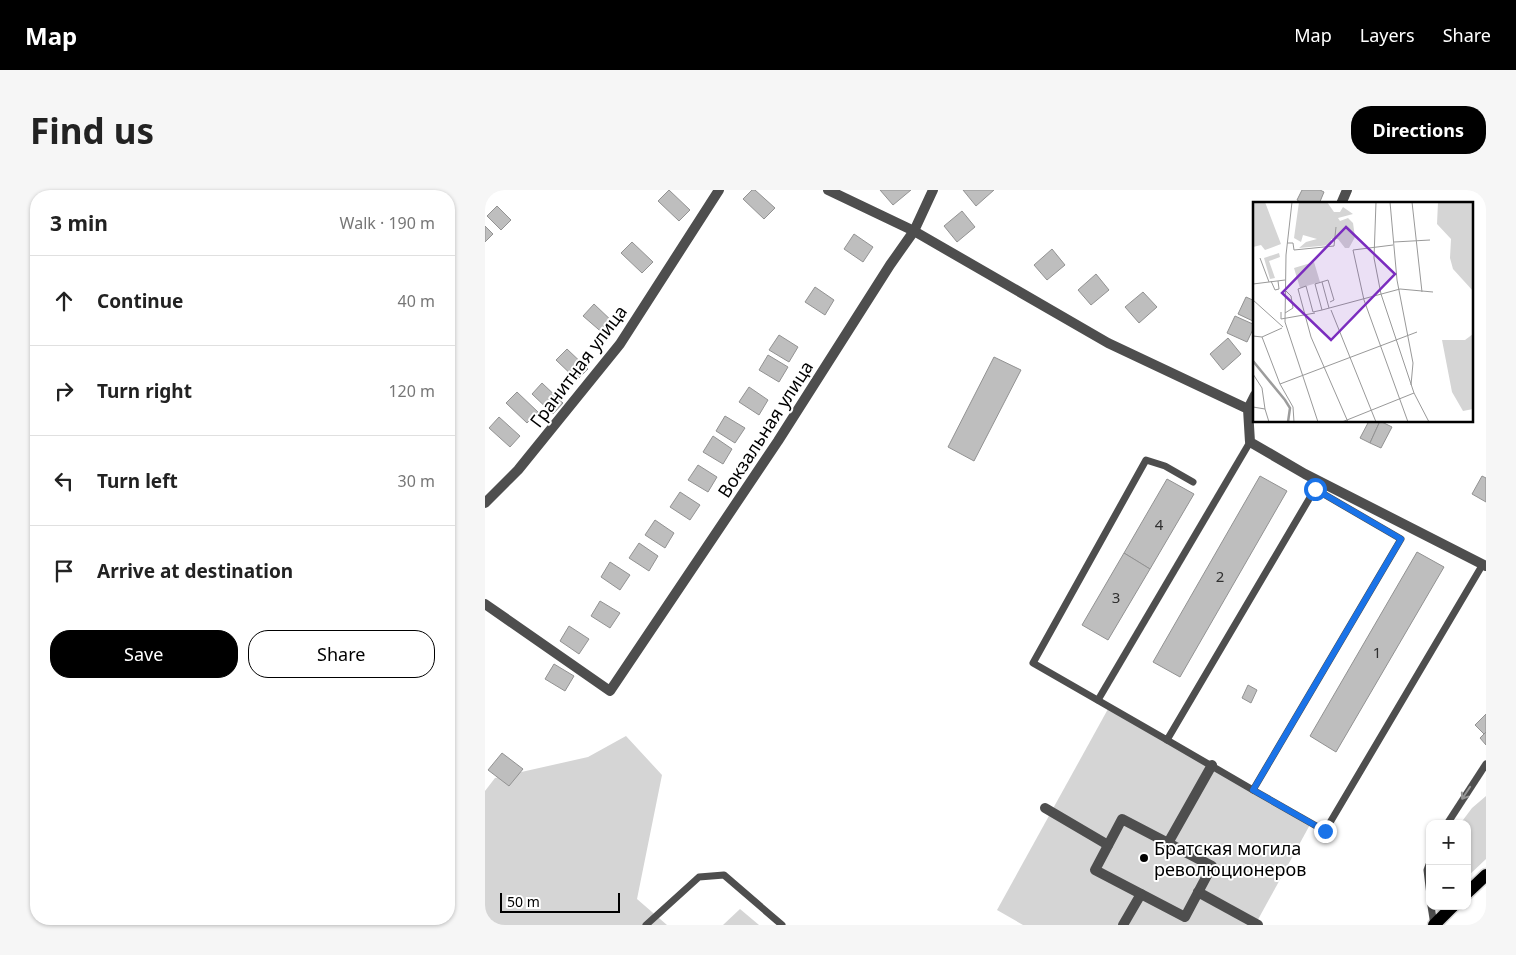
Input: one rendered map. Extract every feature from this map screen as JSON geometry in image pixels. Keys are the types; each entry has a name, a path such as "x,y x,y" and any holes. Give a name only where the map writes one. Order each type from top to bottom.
{"main road":[{"path":"1471,889 1486,875"},
{"path":"1434,925 1449,910"}],"street":[{"name":"Гранитная улица","path":"485,503 518,470 620,344 719,190"},
{"path":"828,190 914,231 1108,343 1248,409"},
{"name":"Вокзальная улица","path":"485,604 610,691 772,450 914,231 933,190"},
{"path":"1342,202 1347,190"},
{"path":"1253,399 1248,409 1250,442 1305,474 1485,563"},
{"path":"1168,843 1212,765"},
{"path":"1045,808 1108,845"},
{"path":"1121,819 1212,866 1185,917 1095,870 1108,845 1121,819"},
{"path":"1198,892 1258,925"},
{"path":"1123,925 1141,894"}],"lane":[{"path":"1098,700 1250,442"},
{"path":"1193,482 1165,466 1146,460 1033,663 1325,831 1485,563"},
{"path":"1167,740 1315,489 1333,499 1401,539 1253,790"},
{"path":"1450,820 1486,764"},
{"path":"646,925 699,877 723,875 783,925"},
{"path":"1432,910 1434,925"}],"shaded area":[{"path":"1108,709 1312,821 1255,925 1023,925 997,910"},
{"path":"626,736 662,775 637,899 667,925 485,925 485,791 495,778 588,757"},
{"path":"1486,796 1486,859 1471,873 1471,820 1463,820 1472,808"},
{"path":"740,909 759,925 723,925"}],"building":[{"path":"669,190 690,210 679,221 658,201"},
{"path":"752,190 755,190 775,208 764,219 743,199"},
{"path":"880,190 911,190 893,205"},
{"path":"963,190 994,190 976,206"},
{"path":"1302,190 1320,190 1324,192 1320,202 1300,202 1297,200"},
{"path":"497,206 511,220 501,230 487,216"},
{"path":"962,211 975,227 957,242 944,226"},
{"path":"485,226 493,234 485,242"},
{"path":"854,234 873,247 863,262 844,249"},
{"path":"632,242 653,262 642,273 621,253"},
{"path":"1052,249 1065,265 1047,280 1034,265"},
{"path":"1096,274 1109,290 1091,305 1078,290"},
{"path":"815,287 834,300 825,315 805,302"},
{"path":"1143,292 1157,307 1139,323 1125,307"},
{"path":"1246,297 1253,300 1253,321 1238,314"},
{"path":"594,304 615,324 605,335 583,316"},
{"path":"1235,316 1253,324 1253,329 1247,342 1227,333"},
{"path":"779,335 798,347 789,362 769,350"},
{"path":"1228,338 1241,354 1223,370 1210,354"},
{"path":"567,349 588,369 577,380 556,360"},
{"path":"768,355 788,367 779,382 759,370"},
{"path":"994,357 1021,370 974,461 948,447"},
{"path":"542,383 563,403 553,414 532,394"},
{"path":"749,387 768,400 759,415 739,402"},
{"path":"517,392 538,412 527,423 506,403"},
{"path":"725,416 745,428 735,443 716,431"},
{"path":"499,417 520,436 510,447 489,428"},
{"path":"1368,422 1380,422 1370,443 1360,438"},
{"path":"1380,422 1392,427 1381,448 1370,443"},
{"path":"713,436 732,449 723,464 703,452"},
{"path":"698,465 717,477 708,492 688,480"},
{"path":"1260,476 1287,491 1180,677 1153,662"},
{"path":"1482,476 1486,478 1486,502 1472,494"},
{"path":"1167,479 1194,494 1150,569 1124,553"},
{"path":"680,492 700,505 690,520 670,507"},
{"path":"655,520 674,533 665,548 645,535"},
{"path":"639,543 658,556 649,571 629,558"},
{"path":"1417,552 1444,567 1336,752 1310,736"},
{"path":"1124,553 1150,569 1108,640 1082,625"},
{"path":"610,562 630,575 620,590 601,577"},
{"path":"600,601 620,613 610,628 591,616"},
{"path":"569,626 589,639 579,654 560,641"},
{"path":"554,664 574,676 565,691 545,679"},
{"path":"1248,685 1257,690 1251,703 1242,698"},
{"path":"1486,714 1486,732 1484,734 1475,725"},
{"path":"1486,732 1486,745 1480,738"},
{"path":"502,753 523,769 509,786 488,770"}],"place":[{"name":"Братская могила революционеров","path":"1144,858"}],"route":[{"path":"1315,489 1401,539 1253,790 1325,831"}]}
